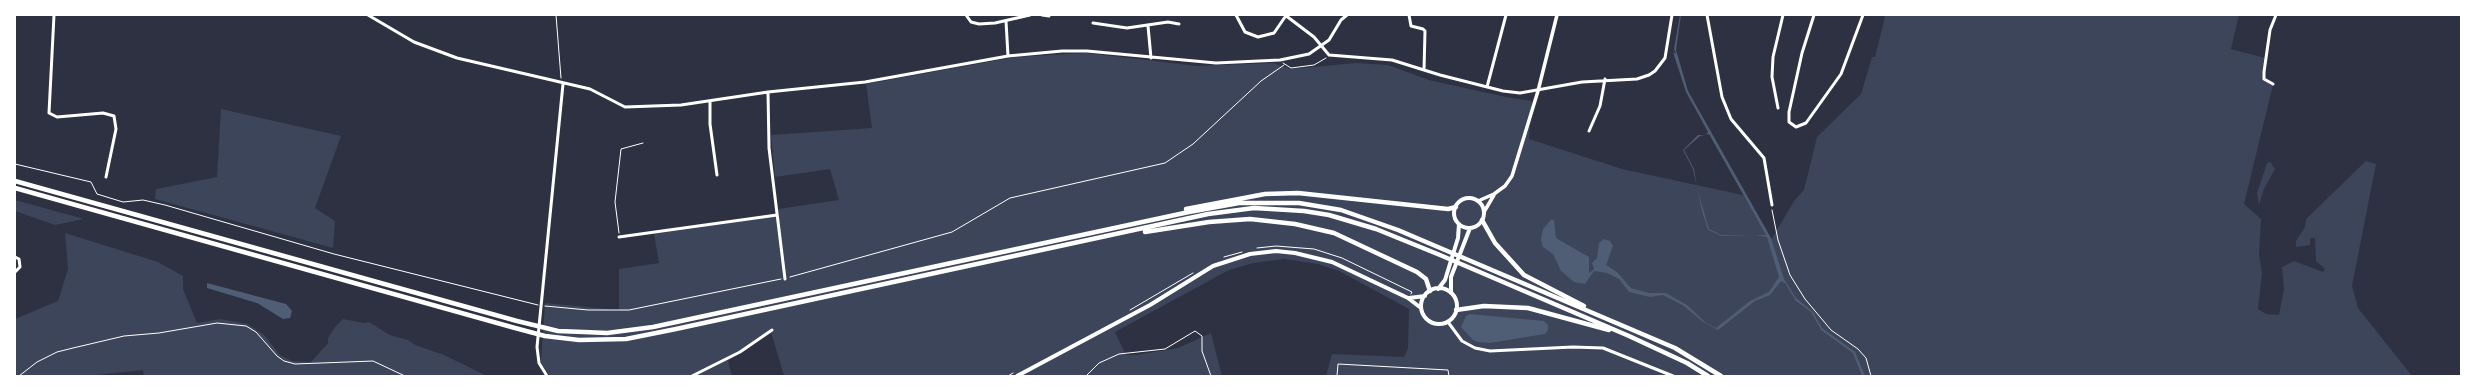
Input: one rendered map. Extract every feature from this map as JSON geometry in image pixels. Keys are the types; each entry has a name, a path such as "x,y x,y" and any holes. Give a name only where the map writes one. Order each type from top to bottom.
{"highway":[{"path":"15,181 517,321 558,331 607,333 653,327 1126,225 1239,203 1299,202 1355,214 1443,249 1675,348 1721,376"},
{"path":"15,188 515,328 545,336 579,340 626,338 648,335 1076,244 1208,214 1254,208 1282,209 1347,220 1376,229 1629,336 1687,363 1708,376"},
{"path":"1126,225 1206,204 1265,194 1298,193 1448,209 1456,208"},
{"path":"1076,244 1209,222 1250,219 1295,224 1334,233 1417,272 1426,279 1430,291"},
{"path":"1482,220 1495,243 1524,275 1619,324"},
{"path":"1456,310 1484,306 1528,308 1629,336"}],"main road":[{"path":"1016,374 1150,305 1213,266 1250,254 1276,251 1317,257 1350,269 1408,298 1421,308 1426,318 1431,322 1442,324 1448,322 1456,310 1456,301 1451,293 1451,277 1470,228 1482,220 1484,212 1478,201 1471,198 1463,200 1456,208 1455,216 1460,224 1470,228"},
{"path":"1438,289 1444,280 1458,238 1460,224"},
{"path":"1421,308 1425,296 1430,291 1438,289 1451,293"},
{"path":"1408,298 1425,296"}],"street":[{"path":"54,15 50,114 57,117 95,113 112,114 114,116 116,129 106,177"},
{"path":"368,15 414,42 458,58 563,84 590,89 625,106 681,105 768,92 866,82 1008,56 1087,51 1216,64 1282,59 1309,54 1329,40 1341,20 1347,15"},
{"path":"966,15 971,22 979,24 1006,21 1030,15"},
{"path":"1042,15 1049,16"},
{"path":"1236,15 1245,32 1258,37 1274,33 1285,16 1314,37 1329,55 1382,58 1512,93 1538,91 1605,79 1637,78 1656,71 1668,50 1672,15"},
{"path":"1409,15 1411,26 1425,31 1424,70"},
{"path":"1487,87 1506,15"},
{"path":"1478,201 1494,194 1505,186 1512,176 1538,91 1557,15"},
{"path":"1707,15 1722,97 1731,119 1764,158 1772,205"},
{"path":"1778,108 1774,92 1772,70 1774,50 1783,15"},
{"path":"1814,15 1802,53 1789,112 1789,122 1796,127 1806,123 1841,74 1863,15"},
{"path":"2273,84 2264,79 2264,72 2270,30 2276,15"},
{"path":"1006,21 1008,56"},
{"path":"1093,23 1127,28 1168,22 1180,24"},
{"path":"1148,26 1151,58"},
{"path":"1589,131 1600,106 1605,79"},
{"path":"547,376 539,363 538,347 563,84"},
{"path":"768,92 769,148 785,278"},
{"path":"710,100 710,124 718,175"},
{"path":"1484,212 1494,194"},
{"path":"619,237 777,215"},
{"path":"15,257 18,259 20,267 15,272"},
{"path":"1448,322 1462,341 1475,348 1490,351 1573,346 1603,348 1673,376"},
{"path":"692,376 740,352 772,330"}],"path":[{"path":"556,15 563,84"},
{"path":"1282,59 1284,65 1291,68 1314,65 1329,55"},
{"path":"15,164 91,182 97,194 123,202 143,200 165,205 346,258 542,306 588,310 630,310 785,278 952,232 1010,198 1165,163 1193,144 1262,81 1284,65"},
{"path":"619,237 615,202 621,149 643,142"},
{"path":"1772,205 1778,240 1790,275 1805,299 1831,330 1858,349 1866,358 1871,376"},
{"path":"1257,248 1296,247 1314,249 1342,258 1412,292 1408,298"},
{"path":"1222,258 1243,251"},
{"path":"1129,310 1196,271"},
{"path":"19,376 37,362 57,352 124,336 217,323 246,326 256,332 277,356 295,364 373,361 405,376"},
{"path":"1086,376 1099,363 1119,354 1165,349 1195,331 1202,336 1202,351 1211,376"},
{"path":"1337,376 1338,364 1448,370 1449,376"},
{"path":"1008,376 1016,374"}],"shaded area":[{"path":"1681,15 1676,50 1688,91 1771,238 1784,279 1796,298 1813,312 1822,328 1855,352 1865,376 1862,376 1853,353 1821,330 1811,312 1796,301 1785,283 1781,281 1770,295 1755,301 1718,330 1703,322 1684,306 1663,295 1650,297 1629,292 1619,279 1607,273 1594,271 1585,284 1574,282 1561,271 1553,254 1543,247 1541,239 1543,229 1551,220 1554,220 1556,238 1589,257 1589,273 1594,269 1592,263 1597,258 1599,243 1604,239 1610,241 1613,246 1606,265 1617,272 1631,288 1649,293 1666,293 1687,305 1706,323 1716,328 1750,301 1769,292 1779,277 1767,237 1755,235 1766,235 1709,134 1706,135 1708,132 1686,92 1673,52 1676,54 1674,49"},
{"path":"1882,15 2239,15 2231,49 2265,58 2264,79 2273,85 2244,204 2261,219 2259,255 2262,273 2258,309 2266,314 2279,315 2284,289 2282,267 2294,261 2323,272 2325,269 2316,261 2315,238 2310,238 2310,245 2296,247 2296,241 2305,227 2306,219 2366,161 2376,164 2352,286 2358,308 2412,376 1326,376 1332,354 1404,357 1408,348 1409,309 1339,271 1318,264 1284,259 1253,263 1229,270 1115,332 1126,355 1136,355 1178,348 1211,333 1222,376 784,376 771,332 728,361 732,376 550,376 541,363 545,303 619,310 619,269 659,263 654,234 779,216 778,209 839,200 830,169 775,177 771,135 872,128 866,84 1016,57 1086,53 1197,66 1273,63 1291,69 1356,63 1388,65 1429,80 1506,97 1532,101 1529,139 1622,169 1743,195 1771,240 1794,201 1804,190 1817,137 1861,94 1872,57 1875,57 1885,17"},
{"path":"221,109 341,136 315,208 335,221 333,248 155,199 156,189 217,177"},
{"path":"1698,135 1704,135 1700,136 1684,150 1694,169 1697,187 1693,169 1683,150"},
{"path":"2270,162 2275,169 2264,189 2259,205 2257,193 2267,163"},
{"path":"1697,189 1709,229 1722,235 1755,235 1722,236 1708,230"},
{"path":"15,200 84,219 55,225 15,211"},
{"path":"65,233 158,262 183,276 183,289 197,323 220,319 248,324 264,335 280,355 292,361 311,362 328,343 328,338 335,327 343,319 364,323 369,322 390,335 408,340 415,345 444,355 487,376 144,376 143,370 87,376 15,376 15,319 58,301 68,269"},
{"path":"207,283 286,304 292,311 290,318 283,319 257,303 207,288"},
{"path":"1470,314 1544,321 1548,325 1548,330 1545,334 1490,343 1478,342 1473,340 1461,327 1466,316"}],"waterway":[{"path":"1769,239 1773,251"}]}
